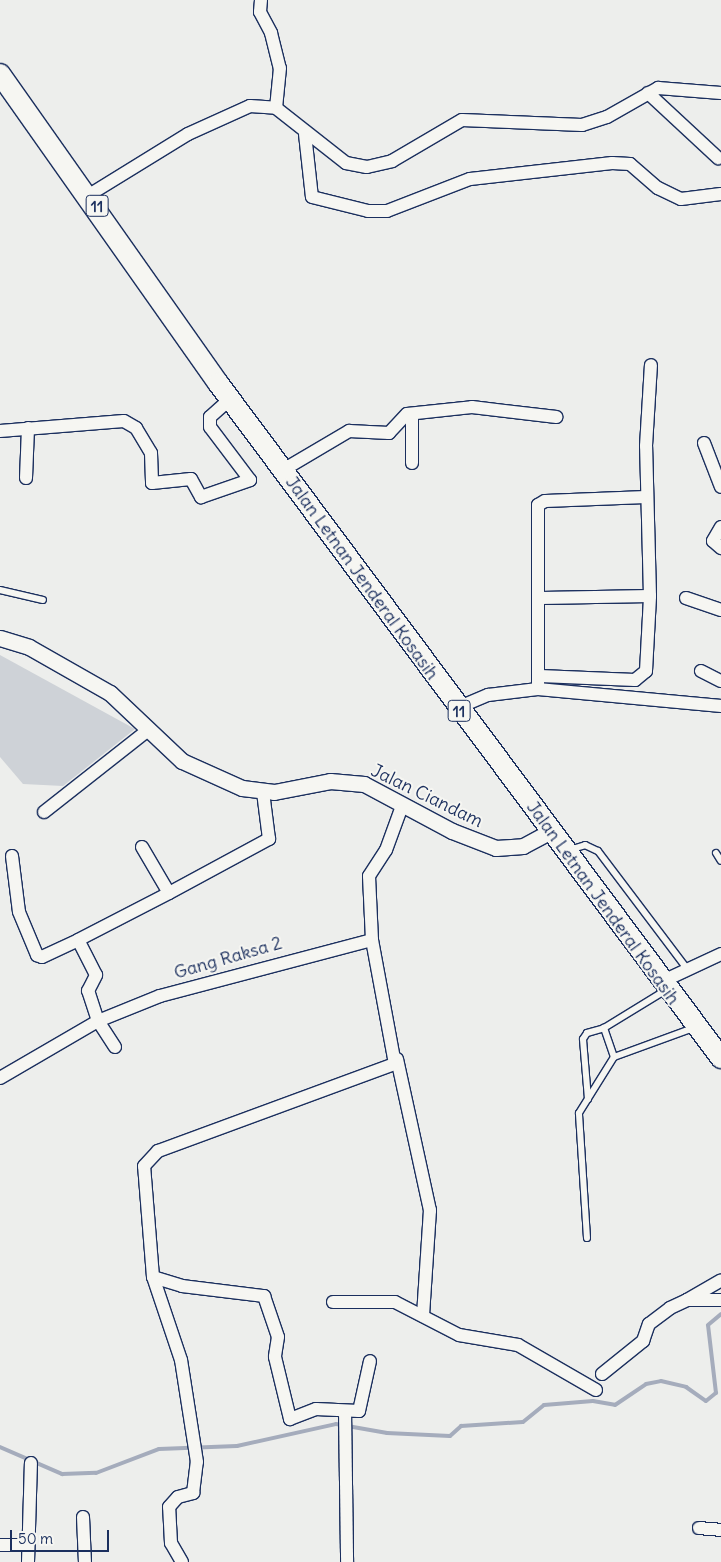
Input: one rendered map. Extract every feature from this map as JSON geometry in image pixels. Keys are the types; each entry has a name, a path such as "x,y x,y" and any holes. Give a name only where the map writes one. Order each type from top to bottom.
{"highway":[{"name":"11","path":"0,74 89,195"},
{"name":"Jalan Letnan Jenderal Kosasih","path":"89,195 188,342 457,708 566,851 664,986 721,1058"}],"street":[{"path":"260,0 260,12 280,68 276,108"},
{"path":"89,195 144,159 220,119 250,106 276,108 305,134 346,163 368,167 392,161 462,120 582,125 607,117 648,93 667,86 721,93"},
{"path":"648,93 718,158"},
{"path":"305,134 312,197 368,211 387,211 478,178 612,163 630,164 658,188 681,199 721,194"},
{"path":"540,676 640,678 648,657 650,596 646,497 651,365"},
{"path":"0,431 124,421 136,428 151,452 152,483 191,479 201,497 250,480 210,427 210,417 230,399"},
{"path":"283,470 345,433 389,433 412,414 472,407 556,417"},
{"path":"412,414 412,463"},
{"path":"26,478 28,428"},
{"path":"704,443 721,487"},
{"path":"538,689 540,676 541,598 537,511 541,502 646,497"},
{"path":"721,527 713,541 721,548"},
{"path":"541,598 650,596"},
{"path":"686,598 721,610"},
{"name":"Jalan Ciandam","path":"0,638 29,648 110,693 147,731 190,767 263,792 352,782 496,848 523,846 551,831"},
{"path":"701,671 721,681"},
{"path":"457,708 488,695 538,689 721,706"},
{"path":"44,812 147,731"},
{"path":"12,856 19,912 37,956 42,958 169,893 270,838 263,792"},
{"path":"402,806 386,850 369,876 372,940 396,1060 430,1210 423,1316"},
{"path":"142,847 169,893"},
{"path":"78,940 96,975 87,989 98,1021 115,1047"},
{"name":"Gang Raksa 2","path":"0,1078 98,1021 160,996 372,940"},
{"path":"664,986 688,970 721,954"},
{"path":"182,1562 171,1543 169,1507 178,1497 193,1494 197,1462 181,1360 153,1277 143,1173 152,1156 390,1068 396,1060"},
{"path":"153,1277 182,1286 264,1296 278,1337 275,1357 289,1418 316,1409 360,1410 370,1361"},
{"path":"602,1374 643,1341 652,1320 721,1280"},
{"path":"687,1300 721,1300"},
{"path":"333,1302 395,1302 459,1335 518,1345 596,1390"},
{"path":"345,1411 347,1562"},
{"path":"28,1562 31,1463"},
{"path":"83,1517 85,1562"},
{"path":"699,1528 721,1530"},
{"path":"0,1545 28,1545"}],"lane":[{"path":"0,590 42,600"},
{"path":"566,851 585,845 598,852 688,970"},
{"path":"716,853 721,860"},
{"path":"588,1099 583,1040 587,1033 604,1028 664,986"},
{"path":"587,1238 579,1113 614,1057 696,1027"},
{"path":"604,1028 614,1057"}],"shaded area":[{"path":"0,655 135,729 63,786 23,784 0,757"}],"waterway":[{"path":"0,1447 62,1474 96,1473 159,1449 237,1446 336,1424 387,1433 450,1436 461,1426 523,1422 544,1405 593,1401 615,1405 646,1384 661,1381 686,1387 706,1401 716,1393 708,1325 721,1314"}]}
